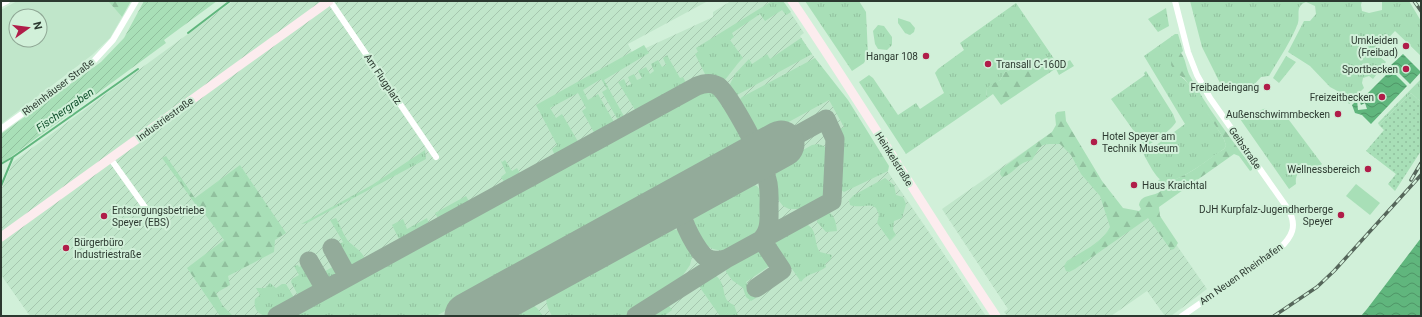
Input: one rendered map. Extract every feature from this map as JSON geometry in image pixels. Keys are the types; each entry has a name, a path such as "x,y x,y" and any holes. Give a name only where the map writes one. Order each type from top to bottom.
{"street":[{"path":"1,4 7,1"},
{"name":"Rheinhäuser Straße","path":"1,129 91,64 112,40 136,1"},
{"name":"Am Flugplatz","path":"329,1 436,157"},
{"name":"Industriestraße","path":"1,237 329,1"},
{"name":"Heinkelstraße","path":"792,1 845,81 942,237 996,316"},
{"name":"Geibstraße","path":"1175,1 1188,52 1197,75 1210,98 1288,209 1294,227"},
{"path":"110,158 157,224"},
{"name":"Am Neuen Rheinhafen","path":"1182,316 1279,249 1288,241 1294,227"}],"shaded area":[{"path":"17,1 108,1 122,17 110,38 92,55 1,124 1,10"},
{"path":"233,1 708,1 628,44 633,54 713,17 713,12 731,1 783,1 804,33 800,36 861,127 890,175 986,316 30,316 1,275 1,190 13,162"},
{"path":"1062,125 1128,224 1151,208 1207,289 1171,316 1165,316 1147,291 1111,316 1007,316 1004,312 1008,309 942,209"}],"green space":[{"path":"108,1 131,1 122,17"},
{"path":"144,1 217,1 164,40 166,43 1,164 1,134 101,62 124,38"},
{"path":"772,1 783,1 791,12 786,15 782,10 765,21 760,14 732,33 734,37 730,40 743,58 723,82 719,83 708,80 695,54 698,52 696,48"},
{"path":"805,1 859,1 866,12 868,55 864,63 852,71"},
{"path":"1190,1 1362,1 1362,11 1369,13 1382,10 1382,1 1409,1 1421,21 1421,56 1395,31 1377,50 1378,55 1386,62 1373,79 1369,76 1363,78 1362,83 1364,88 1358,94 1353,95 1354,99 1349,104 1343,94 1330,87 1310,66 1288,52 1304,21 1310,21 1316,14 1315,6 1306,2 1299,8 1298,23 1295,30 1269,76 1261,77 1252,87 1230,89 1221,85 1202,47"},
{"path":"1016,3 1059,66 1070,60 1074,66 1059,75 1053,63 1032,60 1005,72 1000,80 987,89 986,99 906,154 859,82 869,75 873,78 898,115 916,103 920,109 944,93 935,73 938,69 964,50 960,43"},
{"path":"1166,8 1169,26 1158,32 1148,19"},
{"path":"898,18 910,22 915,28 914,32 910,35 905,33 898,23"},
{"path":"878,25 884,26 892,37 892,45 887,50 878,49 875,44 873,31"},
{"path":"1175,34 1178,34 1183,51 1178,53 1180,76 1190,86 1203,104 1224,139 1226,146 1224,149 1193,170 1175,179 1167,181 1161,180 1157,176 1144,154 1185,124 1144,56"},
{"path":"801,38 812,54 737,95 730,93 728,88 735,74 749,59 752,64 767,54 770,59"},
{"path":"644,45 649,53 604,80 626,120 619,122 602,92 607,89 601,79 583,90 588,100 598,94 614,122 614,126 596,136 582,111 586,108 578,93 550,108 556,118 562,114 580,145 556,158 552,149 557,145 536,105"},
{"path":"1178,53 1183,55 1189,73 1204,100 1252,167 1252,170 1250,171 1239,156 1234,154 1159,207 1160,216 1178,243 1174,249 1171,250 1148,218 1075,269 1069,272 1066,271 1064,266 1067,261 1097,242 1110,227 1100,196 1081,174 1071,155 1060,144 1048,144 1040,147 1032,160 1022,164 1006,176 1002,177 1000,174 1001,169 1052,132 1056,125 1055,115 1057,112 1065,111 1066,121 1102,181 1123,208 1139,211 1141,209 1139,205 1140,201 1142,199 1162,190 1156,183 1160,179 1175,179 1184,175 1224,149 1226,146 1224,139 1192,89 1184,78 1176,73 1171,65 1172,55"},
{"path":"667,55 680,78 683,77 687,85 637,113 618,82 624,79 627,86 631,84 628,77 634,74 637,80 642,78 638,71 646,67 650,74 654,71 651,64 658,60 662,67 666,65 663,58"},
{"path":"1045,55 1049,57 1055,69 1001,105 993,94 986,99 987,89 990,85 1000,80 1005,72"},
{"path":"1286,56 1296,62 1279,83 1273,78"},
{"path":"815,58 848,100 889,166 888,171 844,192 841,190 838,182 838,130 844,127 829,100 761,137 753,132 745,123 738,107 737,102 742,97"},
{"path":"1146,71 1173,114 1176,122 1160,138 1140,148 1138,147 1143,144 1111,99 1145,75 1144,73"},
{"path":"1421,79 1421,102 1411,93 1379,125 1378,123"},
{"path":"708,88 720,96 733,114 742,133 744,146 436,316 286,316 688,94 696,90"},
{"path":"1411,93 1421,102 1421,151 1395,191 1388,184 1396,174 1366,151 1384,130 1379,125"},
{"path":"1266,108 1273,118 1283,112 1322,164 1312,171 1307,169 1299,172 1296,178 1296,184 1289,189 1238,116 1249,115"},
{"path":"818,144 824,146 829,152 830,158 829,184 825,195 818,202 803,209 789,209 783,206 776,197 776,173 785,160 812,145"},
{"path":"425,150 426,159 307,223 301,224 372,185"},
{"path":"166,156 195,198 240,165 286,233 275,240 274,252 228,276 230,285 216,293 223,306 233,316 220,316 187,268 224,240 204,213 199,216 193,207 196,205 162,158"},
{"path":"500,159 502,162 505,160 512,171 517,168 522,177 506,185 501,177 506,173"},
{"path":"885,178 894,185 896,195 903,197 906,204 902,218 894,221 893,230 896,235 890,241 877,223 879,215 876,208 873,206 850,205 849,200 854,195"},
{"path":"746,182 757,186 761,193 763,205 762,218 758,229 747,240 732,249 718,250 705,245 700,240 694,228 695,215 698,208 720,194"},
{"path":"1356,184 1380,203 1370,215 1346,196"},
{"path":"466,196 471,205 443,220 439,220 435,213"},
{"path":"825,211 833,216 837,231 826,232 817,222 818,215"},
{"path":"336,218 348,241 362,253 365,259 365,263 352,270 347,269 335,246 343,242 330,220"},
{"path":"427,218 429,224 426,229 403,242 400,241 392,225 403,219 407,229"},
{"path":"803,223 808,225 814,232 820,252 832,255 831,259 825,264 826,267 807,276 801,282 788,263 778,255 774,247 778,237"},
{"path":"661,228 678,230 685,237 691,248 692,257 690,265 681,278 625,316 552,316 546,300 550,289"},
{"path":"753,251 760,252 764,255 768,267 746,282 756,298 751,301 746,297 743,288 732,280 726,272 727,265"},
{"path":"306,263 318,288 300,299 291,282 292,279 299,275 294,266 298,265 299,267"},
{"path":"336,265 340,271 340,277 327,282 322,273"},
{"path":"712,273 721,281 726,299 734,305 738,316 720,316 696,282"},
{"path":"270,283 276,288 282,284 286,284 296,301 269,316 265,316 258,312 255,306 255,299 260,295 256,288 265,288"},
{"path":"528,302 537,308 543,316 501,316"},
{"path":"667,303 672,310 664,316 646,316"}],"water":[{"name":"Sportbecken","path":"1403,54 1421,72 1410,84 1391,65"},
{"name":"Freizeitbecken","path":"1391,70 1407,86 1371,124 1362,115 1355,113 1352,105 1357,100 1358,110 1367,109 1365,103 1361,105 1359,100 1368,96 1367,94"},
{"path":"1421,238 1421,316 1361,316 1367,309"}],"waterway":[{"name":"Fischergraben","path":"188,33 230,1"},
{"name":"Fischergraben","path":"1,164 138,69"},
{"path":"1,186 13,157"}],"taxiway":[{"path":"277,316 700,85 710,83 718,86 738,115 755,147 752,158 746,163"},
{"path":"636,316 726,259 832,201 835,139 826,119 781,144"},
{"path":"738,167 756,167 765,174 768,181 768,225 766,234 759,242"},
{"path":"694,192 682,206 682,214 690,236 699,250 707,258 714,260 726,259"},
{"path":"657,212 671,212 683,220"},
{"path":"756,288 782,270 762,240"},
{"path":"332,248 348,277"},
{"path":"309,261 325,289"}],"runway":[{"path":"468,316 781,144"}],"railway":[{"path":"1414,1 1421,11"},
{"path":"1411,180 1421,163"},
{"path":"1274,316 1317,287 1334,271 1421,175"}],"place":[{"name":"Umkleiden (Freibad)","path":"1406,46"},
{"name":"Hangar 108","path":"926,56"},
{"name":"Transall C-160D","path":"988,64"},
{"name":"Sportbecken","path":"1406,69"},
{"name":"Freibadeingang","path":"1267,87"},
{"name":"Freizeitbecken","path":"1382,97"},
{"name":"Außenschwimmbecken","path":"1338,114"},
{"name":"Hotel Speyer am Technik Museum","path":"1094,142"},
{"name":"Wellnessbereich","path":"1368,169"},
{"name":"Haus Kraichtal","path":"1134,185"},
{"name":"DJH Kurpfalz-Jugendherberge Speyer","path":"1341,215"},
{"name":"Entsorgungsbetriebe Speyer (EBS)","path":"104,216"},
{"name":"Bürgerbüro Industriestraße","path":"66,248"}]}
